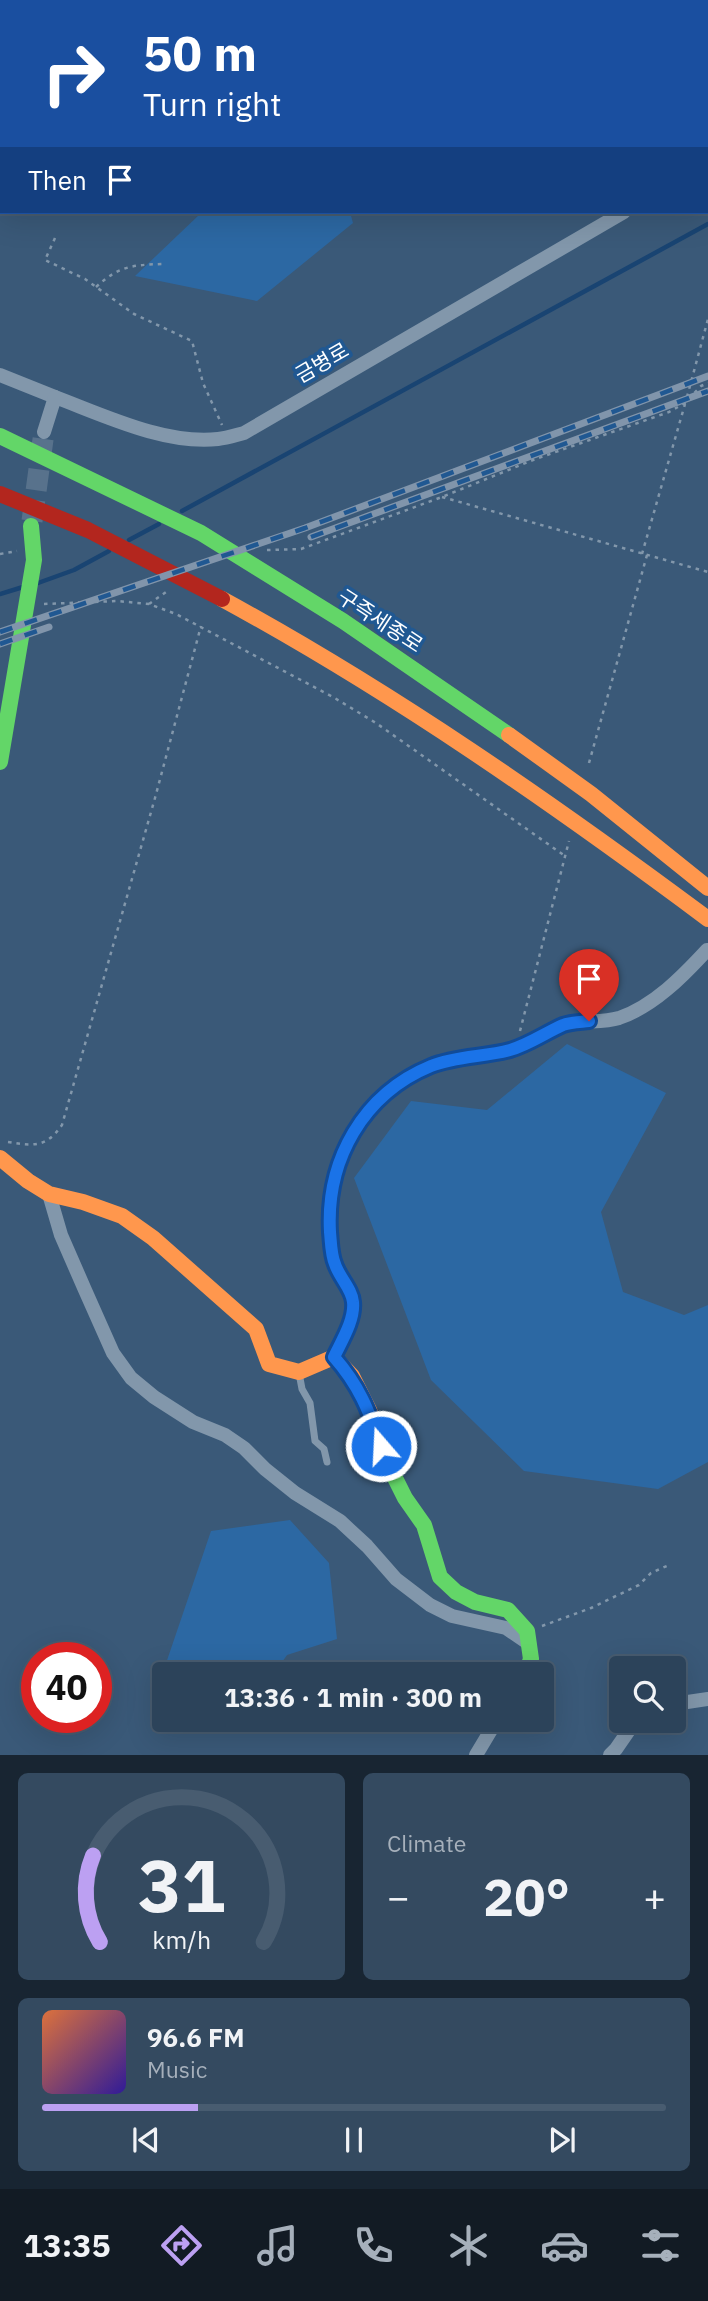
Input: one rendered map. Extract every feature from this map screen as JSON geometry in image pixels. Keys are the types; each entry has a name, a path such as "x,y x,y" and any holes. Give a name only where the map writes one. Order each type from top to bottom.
{"main road":[{"name":"구즉세종로","path":"0,436 201,533 343,621 450,692 591,794 708,888"},
{"path":"0,494 86,529 153,563 240,610 435,726 645,871 708,919"},
{"path":"0,762 34,560 31,526"},
{"path":"0,1158 49,1194 83,1202 122,1216 153,1238 256,1329 269,1364 299,1372 334,1357 352,1376 369,1410 387,1463 405,1498 424,1525 440,1577 456,1592 475,1602 508,1609 527,1631 530,1662"}],"street":[{"name":"금병로","path":"0,375 123,423 177,438 229,437 244,433 621,214"},
{"path":"44,432 55,397"},
{"path":"334,1357 352,1314 353,1301 334,1263 330,1231 338,1162 352,1132 382,1096 432,1066 516,1048 566,1024 619,1018 682,977 707,950"},
{"path":"49,1194 61,1236 88,1297 113,1353 131,1378 154,1397 193,1422 225,1435 244,1448 295,1493 340,1521 368,1546 396,1579 429,1605 452,1616 506,1628 528,1639"},
{"path":"686,1702 708,1699"},
{"path":"476,1755 490,1732"},
{"path":"610,1755 627,1733"}],"lane":[{"path":"299,1372 302,1389 310,1403 315,1441 324,1449 327,1462"}],"path":[{"path":"55,238 46,260 85,279 134,314 192,341 203,383 229,437"},
{"path":"96,288 108,276 131,265 162,264"},
{"path":"642,554 708,319"},
{"path":"265,550 301,549 533,460 669,412 708,383"},
{"path":"442,497 708,572"},
{"path":"589,763 647,555"},
{"path":"149,604 169,590"},
{"path":"27,607 57,602 117,601 149,604 201,626 333,696 376,723 565,856"},
{"path":"0,1141 41,1144 54,1138 62,1125 148,825 201,626"},
{"path":"516,1048 570,837"},
{"path":"528,1639 541,1626 569,1618 639,1585 651,1573 669,1565"}],"shaded area":[{"path":"351,214 353,223 257,301 135,276 199,215"},
{"path":"567,1044 666,1093 601,1212 623,1292 684,1315 708,1305 708,1462 658,1489 524,1471 431,1380 354,1178 411,1101 487,1110"},
{"path":"290,1520 329,1563 337,1639 287,1655 282,1662 166,1662 211,1531"}],"waterway":[{"path":"182,511 708,224"},
{"path":"129,540 159,524"},
{"path":"38,583 74,570 109,551"},
{"path":"0,594 23,587"}],"tunnel":[{"path":"32,521 44,432"}],"railway":[{"path":"0,632 305,528 708,376"},
{"path":"311,537 708,391"},
{"path":"0,644 49,627"}],"traffic: fast":[{"path":"0,436 201,533 343,621 509,735"},
{"path":"0,762 34,560 31,526"},
{"path":"391,1470 405,1498 424,1525 440,1577 456,1592 475,1602 508,1610 527,1631 530,1662"}],"traffic: slow":[{"path":"222,599 348,672 471,750 708,919"},
{"path":"509,735 591,794 708,888"},
{"path":"0,1158 49,1194 83,1202 122,1216 153,1238 256,1329 269,1364 299,1372 334,1357 352,1376 369,1410 391,1470"}],"traffic: jam":[{"path":"0,494 88,530 222,599"}],"route":[{"path":"381,1446 369,1410 352,1376 334,1357 346,1332 353,1301 334,1263 330,1231 332,1198 338,1162 352,1132 382,1096 432,1066 516,1048 566,1024 589,1021"}]}
